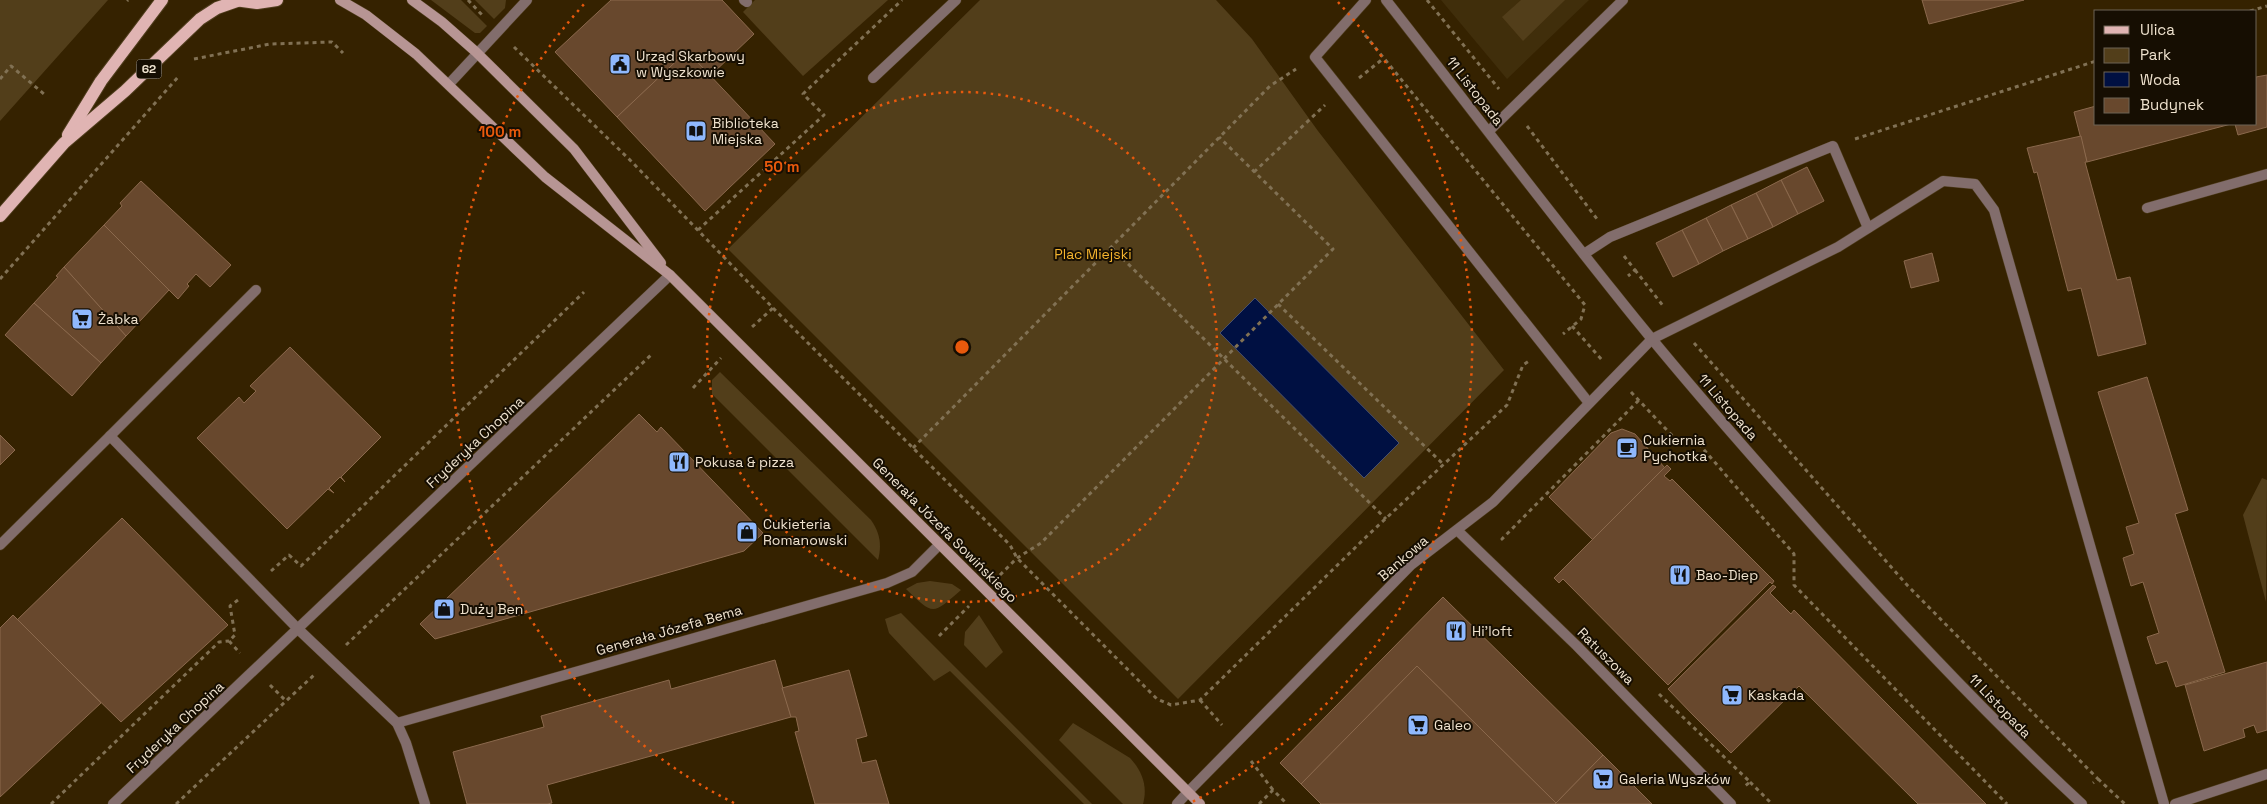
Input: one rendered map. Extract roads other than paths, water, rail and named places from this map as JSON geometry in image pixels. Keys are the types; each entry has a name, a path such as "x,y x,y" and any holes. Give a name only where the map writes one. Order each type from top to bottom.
{"main road":[{"name":"62","path":"64,143 101,80 162,0"},
{"name":"62","path":"0,216 64,143 126,91 200,19 217,8 236,0"},
{"path":"236,0 257,3 277,0"}],"street":[{"name":"Generała Józefa Sowińskiego","path":"340,0 366,14 389,32 449,84 545,177 670,275 1200,804"},
{"name":"Generała Józefa Sowińskiego","path":"412,0 442,22 476,52 574,149 670,275"},
{"path":"449,84 476,52 527,0"},
{"path":"873,78 956,0"},
{"path":"1366,0 1315,57 1589,403"},
{"name":"11 Listopada","path":"1386,0 1611,289 1718,418 1854,571 2010,736 2079,802"},
{"path":"1489,131 1623,0"},
{"path":"1584,254 1610,237 1833,146 1868,228"},
{"path":"2147,208 2267,174"},
{"name":"Bankowa","path":"1177,804 1411,566 1493,502 1652,339 1838,247 1943,181 1975,184 1994,210 2164,804"},
{"name":"Fryderyka Chopina","path":"113,804 670,275"},
{"path":"0,545 256,290"},
{"path":"110,436 298,628 397,723 406,743 425,804"},
{"name":"Ratuszowa","path":"1458,531 1576,645 1731,804"},
{"name":"Generała Józefa Bema","path":"397,723 887,583 912,572 939,545"},
{"path":"2176,804 2267,774"}],"water":[{"path":"1255,298 1399,443 1364,478 1220,333"}],"place":[{"name":"Urząd Skarbowy w Wyszkowie","path":"620,64"},
{"name":"Biblioteka Miejska","path":"696,131"},
{"name":"Żabka","path":"82,319"},
{"name":"Cukiernia Pychotka","path":"1627,448"},
{"name":"Pokusa & pizza","path":"679,462"},
{"name":"Cukieteria Romanowski","path":"747,532"},
{"name":"Bao-Diep","path":"1680,575"},
{"name":"Duży Ben","path":"444,609"},
{"name":"Hi'loft","path":"1456,631"},
{"name":"Kaskada","path":"1732,695"},
{"name":"Galeo","path":"1418,725"},
{"name":"Galeria Wyszków","path":"1603,779"}],"park label":[{"name":"Plac Miejski","path":"1093,254"}]}
